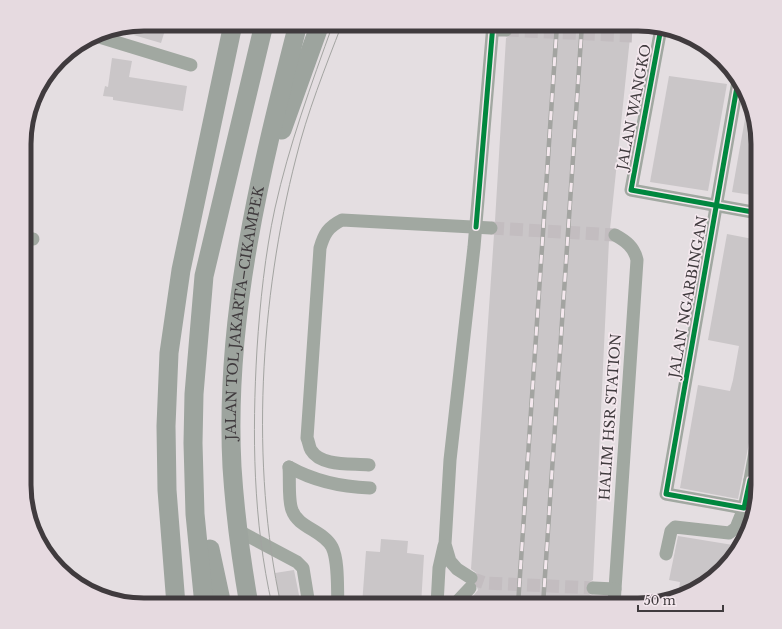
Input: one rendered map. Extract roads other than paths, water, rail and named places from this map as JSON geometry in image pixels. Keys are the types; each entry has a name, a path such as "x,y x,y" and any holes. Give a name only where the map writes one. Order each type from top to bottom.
{"highway":[{"path":"175,598 167,490 166,426 169,353 181,270 231,31"},
{"path":"203,598 195,514 194,394 204,276 262,31"},
{"name":"JALAN TOL JAKARTA–CIKAMPEK","path":"248,598 237,530 232,466 232,382 237,319 250,229 268,140 296,31"},
{"path":"250,229 318,31"},
{"path":"196,492 203,512 221,598"}],"street":[{"path":"438,598 439,568 445,544 450,460 476,227 496,31"},
{"name":"JALAN WANGKO","path":"660,34 631,190 716,206"},
{"path":"104,39 191,65"},
{"name":"JALAN NGARBINGAN","path":"737,89 666,494 744,508"},
{"path":"716,206 751,212"},
{"path":"369,465 330,462 319,458 311,450 307,438 320,248 324,236 331,225 342,220 491,228"},
{"name":"HALIM HSR STATION","path":"614,598 637,260 629,243 615,235"},
{"path":"338,598 335,558 332,547 322,535 297,520 291,510 289,468 308,477 354,487 370,488"},
{"path":"666,554 670,533 675,527 729,533 736,528 751,489"},
{"path":"237,530 297,562 303,568 308,598"},
{"path":"445,544 450,561 470,583 458,598"},
{"path":"593,588 615,589"}],"tunnel":[{"path":"527,31 632,36"},
{"path":"491,228 615,235"},
{"path":"471,578 485,583 593,588"}],"tram line":[{"path":"271,598 261,542 256,478 255,381 261,296 268,243 287,161 301,115 331,31"},
{"path":"280,598 271,551 265,495 263,381 267,324 274,267 284,212 300,141 339,31"}],"railway":[{"path":"518,598 557,31"},
{"path":"543,598 582,31"}]}
